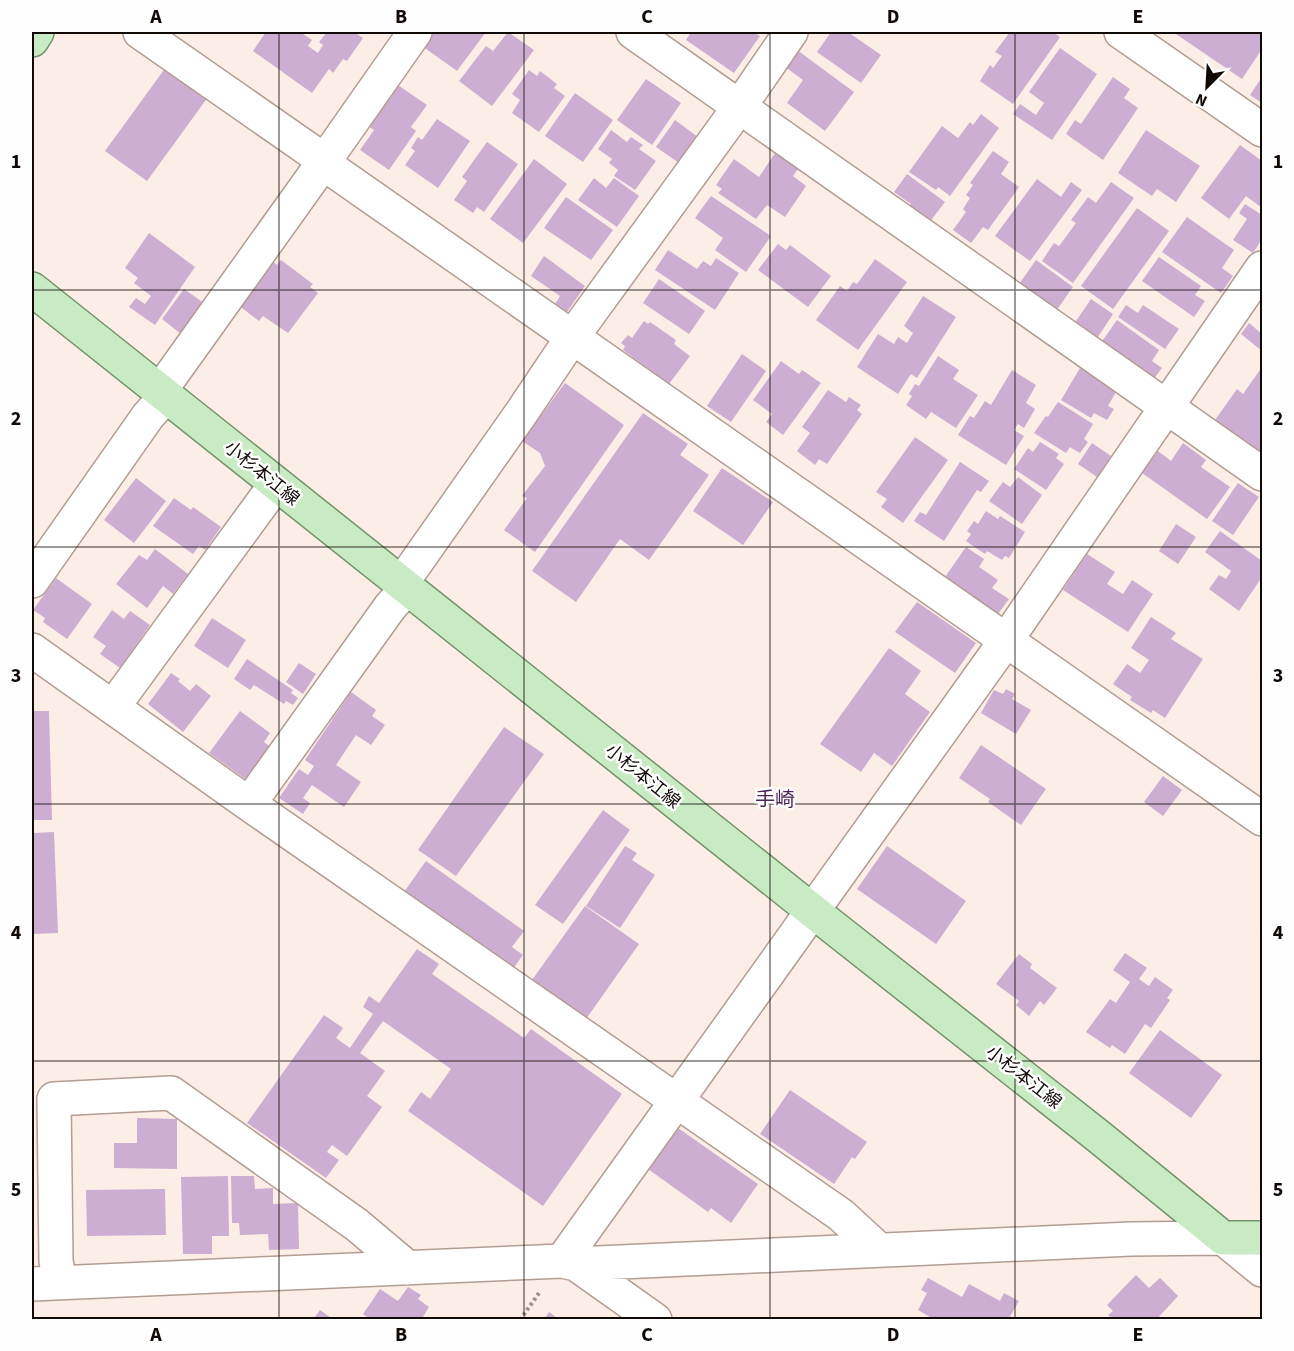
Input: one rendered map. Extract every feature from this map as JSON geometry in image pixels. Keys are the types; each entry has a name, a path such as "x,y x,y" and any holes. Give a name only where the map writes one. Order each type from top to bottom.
{"main road":[{"path":"32,40 37,32"},
{"name":"小杉本江線","path":"32,289 1098,1136 1223,1238"},
{"path":"1223,1238 1263,1238"}],"street":[{"path":"141,32 1263,819"},
{"path":"32,581 415,32"},
{"path":"633,32 1263,474"},
{"path":"249,804 390,607 573,336 791,32"},
{"path":"1121,32 1263,130"},
{"path":"569,1263 677,1102 1007,639 1263,268"},
{"path":"113,707 276,484"},
{"path":"32,650 249,804 841,1215 879,1250"},
{"path":"408,1268 357,1225 171,1093 54,1099 56,1261 46,1283 1131,1239 1223,1238 1263,1270"},
{"path":"569,1263 655,1320"}],"building":[{"path":"266,32 300,32 312,40 308,46 318,53 323,45 319,42 327,32 354,32 363,38 347,61 343,59 333,73 329,69 312,93 253,51"},
{"path":"433,32 486,32 457,71 422,46"},
{"path":"508,32 534,50 492,106 459,81 486,46 493,51"},
{"path":"691,32 753,32 760,36 734,73 686,40"},
{"path":"831,32 848,32 881,55 861,83 817,52"},
{"path":"1010,32 1053,32 1060,37 1013,104 980,81 990,65 993,68 1002,56 995,52"},
{"path":"1173,32 1262,32 1262,49 1242,79"},
{"path":"1060,48 1097,74 1052,140 1013,114 1020,104 1036,115 1044,103 1029,92"},
{"path":"797,50 854,92 825,131 787,103 803,80 784,66"},
{"path":"166,67 208,97 147,181 105,151"},
{"path":"529,70 537,76 540,71 557,84 554,88 565,96 539,132 512,113 520,100 512,94"},
{"path":"1113,77 1130,89 1124,98 1138,108 1103,160 1066,134 1075,120 1081,124"},
{"path":"1262,77 1262,103 1250,95"},
{"path":"646,79 681,103 652,145 617,120"},
{"path":"392,81 427,105 411,127 416,131 389,170 360,150 374,130 364,123"},
{"path":"575,93 613,120 583,162 545,136"},
{"path":"981,114 999,128 950,196 938,187 936,190 909,172 942,126 958,138 970,122 973,125"},
{"path":"437,119 470,141 438,188 405,165 415,151 411,148 418,137 422,140"},
{"path":"675,120 698,137 679,163 656,147"},
{"path":"611,130 627,142 631,137 643,145 639,149 656,161 635,190 614,176 618,170 609,163 612,159 598,149"},
{"path":"1146,130 1200,166 1176,202 1157,189 1152,196 1118,173"},
{"path":"487,142 518,164 484,212 477,207 473,213 454,200 467,181 462,177"},
{"path":"1240,145 1262,161 1262,208 1246,196 1229,219 1201,198"},
{"path":"993,151 1009,162 1001,174 1019,187 988,230 983,227 971,243 953,230 966,212 963,209 970,198 966,195 973,185 970,183"},
{"path":"775,153 798,169 793,176 806,186 785,217 767,205 756,219 718,193 722,189 716,185 734,159 759,177"},
{"path":"534,159 567,184 523,243 490,219"},
{"path":"907,174 945,202 929,223 908,207 911,204 894,192"},
{"path":"594,178 606,188 614,178 639,196 617,227 578,200"},
{"path":"1037,179 1061,197 1071,182 1082,190 1030,261 995,236"},
{"path":"1111,182 1134,198 1073,283 1042,261 1054,243 1059,246 1076,223 1071,220 1088,197 1096,203"},
{"path":"711,196 771,236 746,272 715,250 723,238 695,218"},
{"path":"566,197 613,230 591,260 544,228"},
{"path":"1245,204 1262,215 1262,239 1253,253 1233,240 1247,219 1239,213"},
{"path":"1137,208 1169,231 1113,309 1081,286"},
{"path":"1187,217 1234,250 1222,268 1233,276 1221,293 1162,252"},
{"path":"149,233 195,267 155,325 129,307 136,298 145,304 151,296 134,283 138,278 125,268"},
{"path":"778,244 786,250 790,245 831,276 808,307 758,270"},
{"path":"668,250 697,269 703,261 711,266 716,258 739,273 715,310 655,270"},
{"path":"544,256 585,286 567,312 555,304 560,296 531,276"},
{"path":"1159,257 1201,286 1195,295 1205,301 1194,317 1142,281"},
{"path":"875,259 907,282 858,350 816,320 840,286 847,291 853,282 857,284"},
{"path":"271,260 277,265 281,260 313,284 310,287 318,293 288,333 263,316 259,321 238,305"},
{"path":"1036,260 1073,287 1054,314 1017,287"},
{"path":"659,279 705,311 689,334 643,303"},
{"path":"184,289 208,306 185,337 162,319"},
{"path":"923,296 956,317 917,378 911,374 898,394 857,367 878,334 894,344 898,337 907,343 913,333 904,326"},
{"path":"1091,299 1113,314 1096,340 1074,324"},
{"path":"1126,305 1138,313 1143,305 1179,329 1165,349 1118,317"},
{"path":"1117,320 1159,350 1152,361 1162,368 1152,381 1100,344"},
{"path":"644,321 648,324 650,322 676,340 674,344 690,356 669,384 623,350 625,346 621,343 628,335 632,338"},
{"path":"1249,323 1262,334 1262,351 1241,334"},
{"path":"742,354 766,371 731,422 707,406"},
{"path":"938,356 959,370 953,379 978,395 956,428 931,412 926,419 906,405 912,396 909,394 915,384 919,386"},
{"path":"781,361 799,374 802,370 821,383 783,435 766,422 772,414 753,400"},
{"path":"1262,367 1262,454 1215,420 1237,389 1243,394"},
{"path":"1080,368 1117,390 1108,406 1114,409 1107,420 1094,413 1091,418 1061,400"},
{"path":"1012,370 1036,385 1026,403 1035,409 1024,428 1018,424 1014,430 1024,436 1006,465 958,435 970,416 974,418 985,401 991,405"},
{"path":"565,383 624,425 535,552 504,530 527,498 522,496 545,466 540,453 522,441"},
{"path":"828,390 846,402 849,397 861,405 857,410 862,414 827,464 819,459 815,465 797,451 810,433 802,427"},
{"path":"1058,402 1093,424 1084,439 1088,442 1080,453 1070,447 1066,453 1034,433"},
{"path":"643,413 688,444 680,455 709,475 649,560 620,539 576,602 532,571"},
{"path":"915,437 948,460 903,523 881,507 887,499 876,492"},
{"path":"1040,442 1059,454 1056,458 1064,464 1046,490 1014,469 1028,448 1033,452"},
{"path":"1092,443 1111,456 1097,477 1078,464"},
{"path":"1183,443 1206,460 1201,467 1230,487 1207,519 1142,473 1158,451 1171,461"},
{"path":"960,462 989,481 981,492 977,490 944,541 914,521 920,512 926,515"},
{"path":"722,468 773,502 743,545 693,511"},
{"path":"1018,477 1042,495 1022,524 989,501 1003,482 1010,487"},
{"path":"136,478 166,501 134,543 104,520"},
{"path":"1238,483 1259,497 1233,535 1212,521"},
{"path":"174,498 191,510 193,507 221,527 205,550 199,546 193,554 153,526"},
{"path":"986,511 998,519 1000,516 1025,532 1009,558 1005,556 1002,560 987,551 985,554 966,541 971,534 967,531 974,521 978,524"},
{"path":"1176,524 1196,537 1178,564 1159,551"},
{"path":"1220,531 1262,561 1262,577 1239,611 1209,589 1219,575 1226,579 1231,571 1205,552"},
{"path":"966,547 984,559 979,567 998,580 992,588 1009,599 998,614 945,577"},
{"path":"155,549 188,574 173,594 163,586 147,608 116,584 139,555 147,560"},
{"path":"1087,554 1115,572 1107,584 1123,594 1132,580 1153,594 1128,632 1063,590"},
{"path":"56,578 92,604 67,639 43,622 45,618 33,610"},
{"path":"917,602 976,643 955,673 895,632"},
{"path":"112,610 124,619 130,611 150,625 120,668 100,654 106,646 93,637"},
{"path":"1151,617 1176,633 1171,639 1203,659 1165,718 1153,710 1151,713 1130,700 1132,697 1113,684 1127,664 1140,673 1149,660 1131,648"},
{"path":"212,618 246,640 228,668 194,646"},
{"path":"889,648 921,671 905,694 930,712 892,766 874,753 861,772 820,744"},
{"path":"247,659 293,690 291,693 298,698 293,705 286,701 284,704 254,685 250,690 234,679"},
{"path":"299,663 316,674 303,694 286,682"},
{"path":"171,673 180,679 178,681 190,691 196,684 211,696 183,732 148,704"},
{"path":"1006,689 1015,694 1012,699 1031,710 1016,734 981,713 994,690 1003,694"},
{"path":"351,692 376,710 372,716 385,725 371,745 356,735 336,765 361,782 344,807 312,785 303,798 310,803 303,814 279,798 299,769 308,775 314,766 305,760"},
{"path":"32,711 49,711 52,820 32,820"},
{"path":"240,711 270,733 264,742 275,750 251,783 209,753"},
{"path":"504,727 544,754 456,876 418,850"},
{"path":"981,745 1046,789 1021,825 988,802 990,799 959,778"},
{"path":"1163,776 1182,790 1163,816 1144,802"},
{"path":"603,810 630,830 563,924 535,905"},
{"path":"54,832 58,933 32,934 32,833"},
{"path":"625,846 637,853 632,860 655,875 620,928 586,906"},
{"path":"887,846 966,901 936,944 857,889"},
{"path":"426,861 524,931 512,947 523,955 513,969 404,892"},
{"path":"585,906 639,944 586,1019 532,980"},
{"path":"417,949 439,964 432,974 524,1038 531,1029 622,1094 543,1206 408,1111 421,1092 430,1099 451,1069 383,1021 360,1053 385,1071 367,1096 382,1107 347,1156 332,1145 327,1152 339,1160 326,1178 247,1123 324,1015 343,1028 336,1038 350,1048 373,1014 363,1007 369,996 379,1003"},
{"path":"1125,953 1147,968 1139,979 1149,986 1155,977 1173,990 1167,998 1170,1000 1151,1028 1145,1024 1125,1054 1112,1045 1110,1048 1086,1032 1110,999 1116,1003 1130,982 1113,970"},
{"path":"1019,954 1032,964 1030,968 1057,988 1044,1005 1040,1001 1029,1016 1016,1005 1019,1001 996,984"},
{"path":"1160,1030 1222,1075 1191,1118 1129,1073"},
{"path":"790,1090 867,1142 855,1159 852,1157 834,1184 760,1134"},
{"path":"137,1118 177,1119 177,1169 114,1168 114,1143 137,1143"},
{"path":"678,1128 758,1184 731,1223 711,1208 708,1212 648,1169"},
{"path":"32,1139 34,1139 34,1175 32,1175"},
{"path":"228,1176 229,1236 212,1236 212,1254 183,1254 181,1177"},
{"path":"231,1176 254,1176 255,1189 273,1188 273,1204 298,1203 299,1249 269,1250 268,1234 240,1235 239,1223 232,1223"},
{"path":"165,1189 166,1235 87,1236 86,1190"},
{"path":"1136,1275 1149,1288 1160,1278 1178,1296 1156,1320 1113,1320 1108,1315 1113,1311 1107,1305"},
{"path":"928,1278 962,1297 969,1284 1000,1301 1004,1293 1019,1301 1008,1320 935,1320 918,1310 927,1293 921,1290"},
{"path":"408,1287 421,1295 418,1299 429,1307 421,1320 371,1320 363,1314 380,1289 398,1301"},
{"path":"320,1310 334,1320 313,1320"},
{"path":"549,1312 560,1320 544,1320"}],"district":[{"name":"手崎","path":"775,799"}]}
